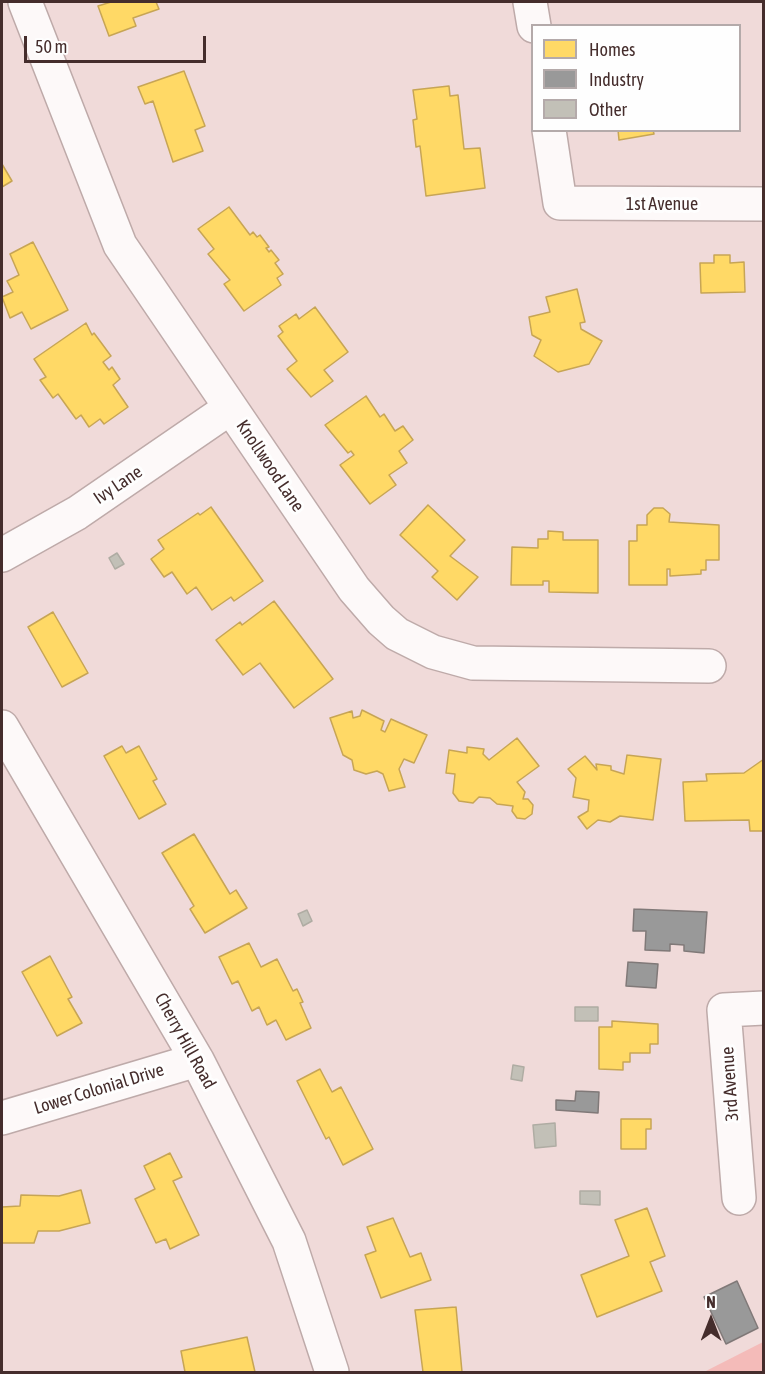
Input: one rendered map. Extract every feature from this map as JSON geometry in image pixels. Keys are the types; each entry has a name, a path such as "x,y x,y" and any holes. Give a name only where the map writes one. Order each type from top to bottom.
{"street":[{"name":"Knollwood Lane","path":"25,2 120,245 354,589 398,634 434,652 473,663 709,666"},
{"path":"530,2 534,24"},
{"name":"1st Avenue","path":"549,132 560,203 764,204"},
{"name":"Ivy Lane","path":"2,555 77,513 231,408"},
{"name":"Cherry Hill Road","path":"2,726 197,1060 289,1241 332,1372"},
{"name":"3rd Avenue","path":"739,1198 724,1010 764,1008"},
{"name":"Lower Colonial Drive","path":"2,1118 197,1060"}],"shaded area":[{"path":"763,1342 763,1372 704,1372"}],"building: Homes":[{"path":"111,2 156,2 159,9 133,18 136,26 109,36 98,6"},
{"path":"184,71 205,126 195,130 203,151 173,162 153,101 145,104 138,87"},
{"path":"449,86 450,96 458,95 464,149 480,148 485,188 426,196 420,146 416,147 413,120 417,119 413,90"},
{"path":"618,132 654,132 654,134 619,140"},
{"path":"2,164 12,181 2,187"},
{"path":"229,207 250,235 253,232 257,237 260,235 269,247 266,248 269,252 271,250 279,260 275,263 283,274 277,278 281,285 244,311 224,284 230,280 208,254 214,249 198,229"},
{"path":"33,242 68,310 31,329 22,312 10,318 2,297 13,292 7,281 19,275 10,254"},
{"path":"714,255 730,255 730,263 744,262 745,292 701,293 700,263 714,263"},
{"path":"577,289 585,322 580,323 581,329 602,341 589,364 558,372 534,356 541,340 532,335 529,317 550,312 546,297"},
{"path":"315,307 348,352 324,370 333,381 311,397 287,369 297,361 278,336 283,332 279,326 296,314 299,319"},
{"path":"86,323 92,335 94,333 111,356 103,362 109,370 112,367 120,379 113,385 128,407 104,424 100,419 89,427 81,415 76,419 58,394 53,398 40,380 46,377 34,359"},
{"path":"366,396 380,417 384,414 395,431 403,426 413,440 399,451 407,463 389,475 396,485 370,504 340,465 354,455 351,451 348,453 325,425"},
{"path":"428,505 465,540 450,556 478,577 457,600 432,577 438,571 400,535"},
{"path":"211,507 263,581 234,601 231,597 212,610 196,587 187,594 172,572 164,577 151,559 164,549 158,540"},
{"path":"654,508 663,508 670,514 669,522 719,525 719,560 706,560 706,570 701,570 701,574 670,576 670,569 667,569 667,585 629,585 629,541 637,541 637,525 647,525 647,515"},
{"path":"548,531 563,532 563,540 598,540 598,593 549,592 549,581 543,581 543,585 511,585 512,547 538,548 538,539 548,539"},
{"path":"274,601 333,679 294,708 260,663 243,675 216,640 240,622 242,625"},
{"path":"53,612 88,673 62,687 28,627"},
{"path":"362,710 384,721 381,730 385,732 391,719 427,735 414,763 404,759 399,769 405,787 389,791 383,774 377,771 366,774 354,770 352,760 343,755 330,718 352,711 353,718 360,716"},
{"path":"517,738 539,766 517,782 525,792 523,799 528,799 533,805 532,814 525,819 517,818 512,811 513,806 497,804 490,798 479,797 473,803 459,801 453,793 455,774 446,773 449,750 467,753 467,747 484,749 483,754 489,760"},
{"path":"122,746 126,753 139,746 157,779 153,781 166,804 139,819 104,756"},
{"path":"627,755 661,759 653,820 620,816 610,822 598,820 587,829 578,817 588,811 589,800 573,797 576,778 568,769 585,756 597,770 596,764 611,766 611,770 624,774"},
{"path":"764,759 764,831 750,831 749,820 685,821 683,782 707,781 706,774 744,773"},
{"path":"194,834 230,894 236,890 247,908 205,933 190,909 194,906 162,853"},
{"path":"249,943 261,967 277,959 293,991 297,989 303,1002 300,1003 311,1028 286,1040 276,1020 267,1025 259,1007 252,1011 238,981 232,984 219,957"},
{"path":"50,956 72,997 68,999 82,1023 57,1036 22,972"},
{"path":"612,1021 658,1024 658,1044 650,1044 650,1053 630,1053 630,1062 623,1062 623,1070 599,1069 599,1027 612,1027"},
{"path":"320,1069 332,1092 341,1087 373,1149 343,1165 329,1137 326,1139 297,1081"},
{"path":"621,1119 651,1119 651,1129 646,1129 646,1149 621,1149"},
{"path":"170,1153 182,1177 173,1181 199,1235 170,1249 166,1239 156,1243 135,1199 155,1189 144,1166"},
{"path":"81,1190 90,1223 59,1231 38,1231 34,1243 2,1243 2,1207 20,1206 21,1195 59,1196"},
{"path":"647,1208 665,1256 650,1262 662,1291 597,1317 581,1275 629,1256 615,1220"},
{"path":"393,1218 410,1257 421,1253 431,1280 381,1298 365,1255 376,1251 367,1227"},
{"path":"456,1307 462,1372 423,1372 415,1310"},
{"path":"247,1337 255,1372 185,1372 181,1351"}],"building: Industry":[{"path":"634,909 707,912 704,953 684,951 684,945 670,944 670,951 645,950 646,931 633,931"},
{"path":"628,962 658,964 656,988 626,986"},
{"path":"576,1091 599,1092 598,1113 556,1110 556,1100 575,1101"},
{"path":"737,1281 758,1328 726,1344 704,1297"}],"building: Other":[{"path":"117,553 124,564 115,569 109,558"},
{"path":"307,910 312,921 303,926 298,914"},
{"path":"575,1007 598,1007 598,1021 575,1021"},
{"path":"513,1065 524,1067 522,1081 511,1079"},
{"path":"555,1123 556,1146 535,1148 533,1125"},
{"path":"580,1191 600,1191 600,1205 580,1204"}]}
